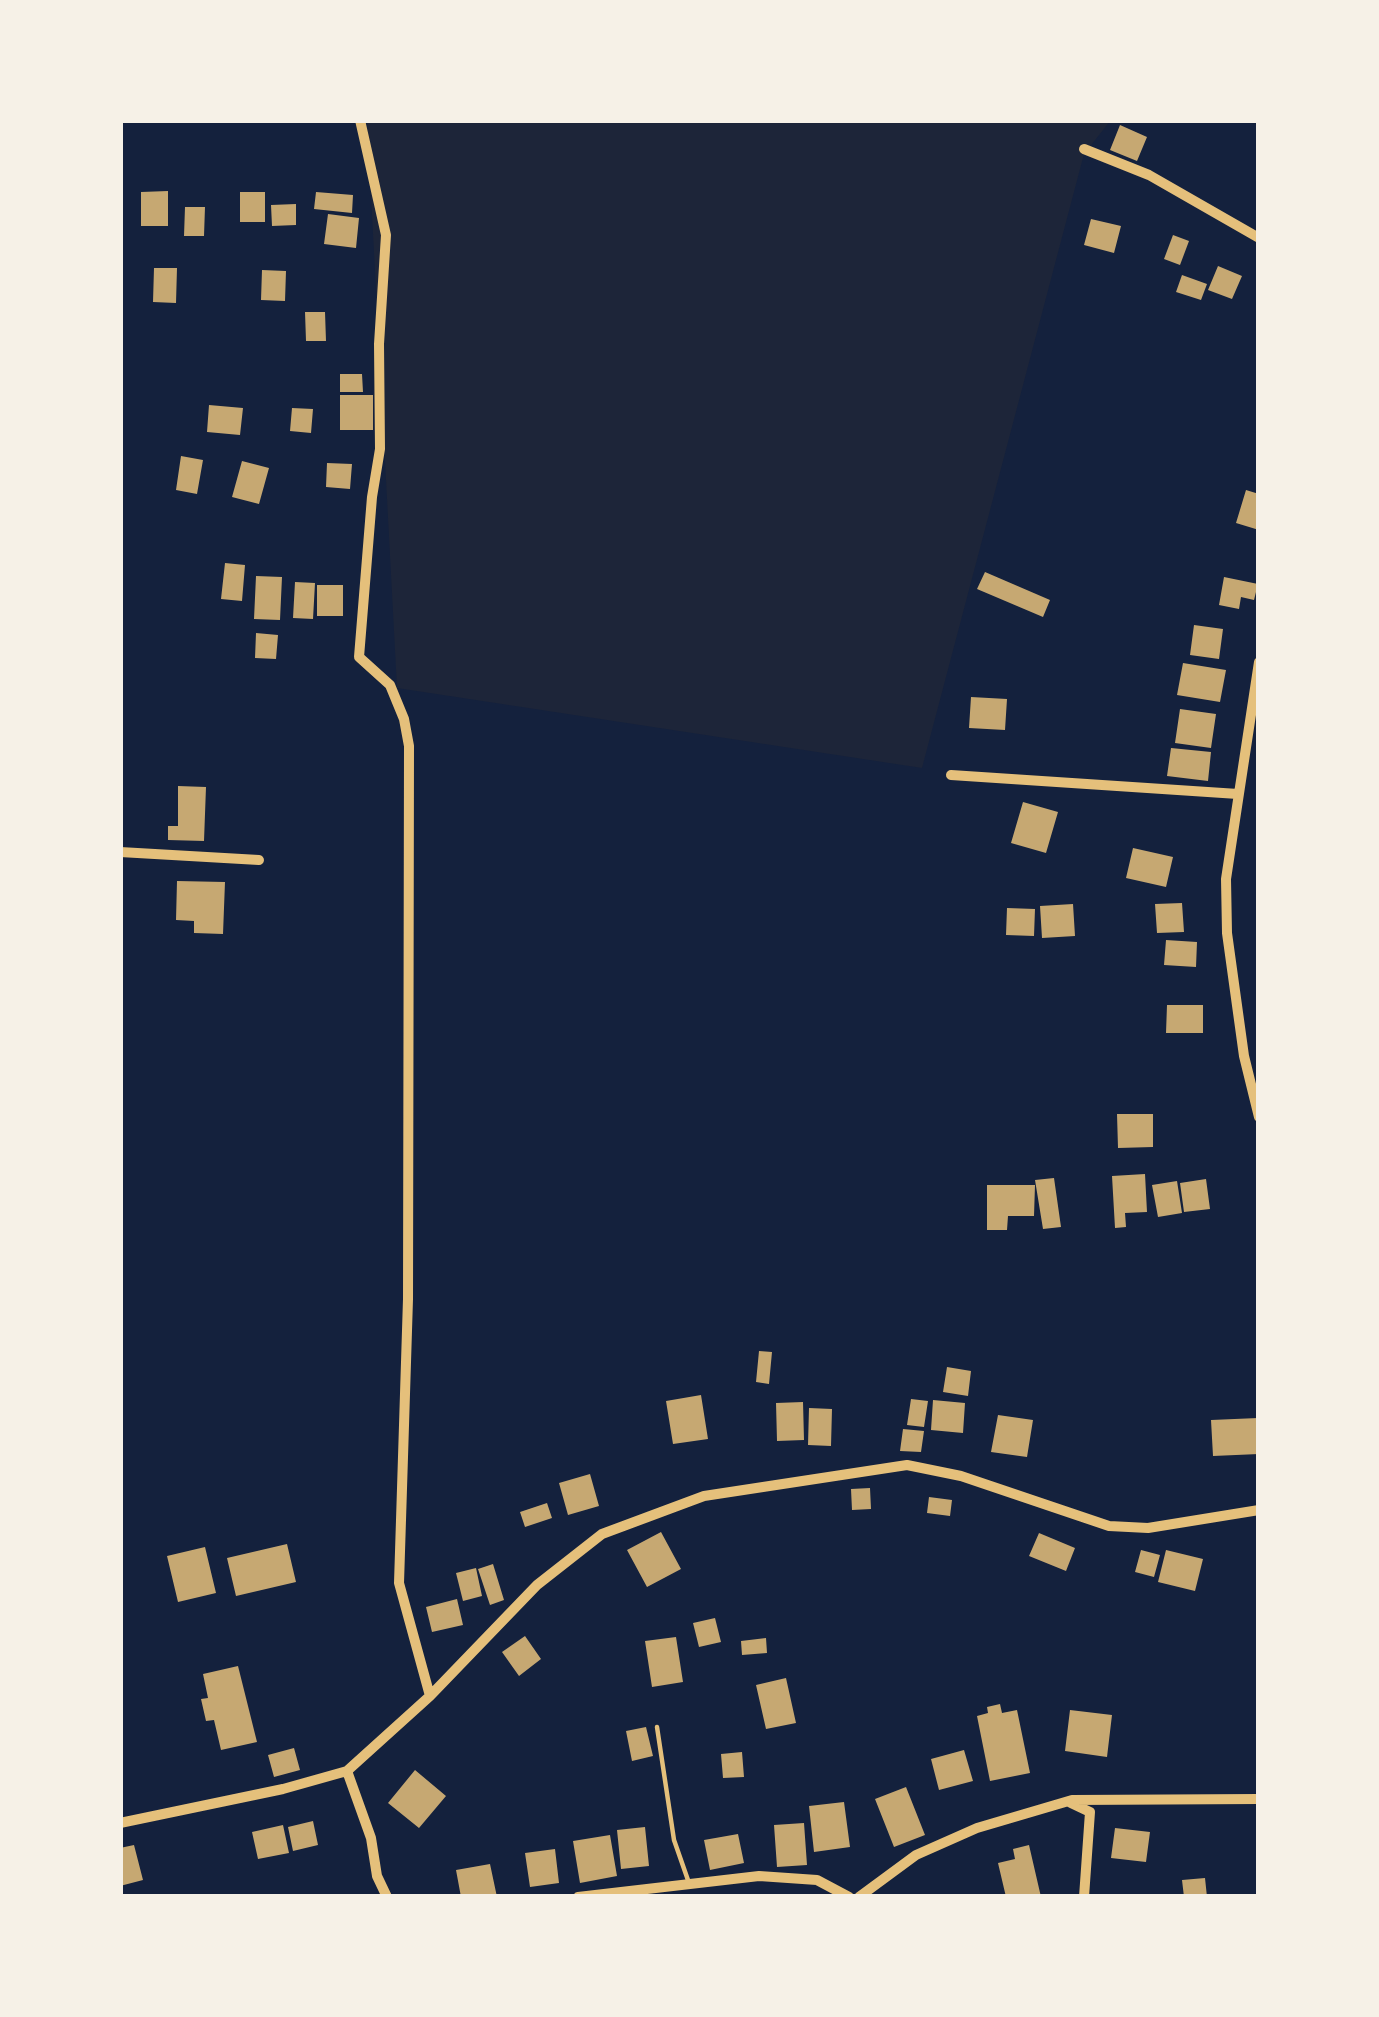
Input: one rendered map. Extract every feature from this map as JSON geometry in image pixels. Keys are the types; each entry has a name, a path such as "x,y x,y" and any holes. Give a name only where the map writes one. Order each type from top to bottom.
{"street":[{"path":"360,120 386,235 379,344 380,449 359,657 390,685 409,746 408,1299 399,1583 430,1696"},
{"path":"1084,149 1149,175 1259,238"},
{"path":"1259,662 1226,879 1227,933 1244,1056 1259,1117"},
{"path":"951,775 1238,794"},
{"path":"120,853 259,860"},
{"path":"120,1822 284,1790 347,1771 430,1696 537,1585 602,1534 704,1496 907,1465 961,1476 1109,1526 1148,1528 1259,1510"},
{"path":"347,1771 387,1897"},
{"path":"859,1897 916,1855 977,1828 1068,1802 1259,1799"},
{"path":"1068,1802 1090,1812 1084,1897"},
{"path":"578,1897 759,1876 817,1880 849,1897"}],"lane":[{"path":"657,1727 674,1840 689,1883"}],"shaded area":[{"path":"367,120 1111,120 1084,154 922,768 397,688"}],"building":[{"path":"1120,125 1147,137 1137,161 1110,150"},
{"path":"168,191 168,226 141,226 141,192"},
{"path":"240,192 265,192 265,222 240,222"},
{"path":"316,192 353,195 352,213 314,209"},
{"path":"296,204 296,225 272,226 271,205"},
{"path":"185,207 205,207 204,236 184,236"},
{"path":"328,214 359,218 356,248 324,244"},
{"path":"1091,219 1121,226 1114,253 1084,245"},
{"path":"1173,235 1189,241 1180,265 1164,259"},
{"path":"1218,266 1242,276 1232,299 1208,290"},
{"path":"154,268 177,268 176,303 153,302"},
{"path":"262,270 286,271 285,301 261,300"},
{"path":"1182,275 1207,284 1201,300 1176,292"},
{"path":"305,312 325,312 326,341 306,341"},
{"path":"340,374 362,374 363,392 340,392"},
{"path":"340,395 373,395 373,430 340,430"},
{"path":"209,405 243,408 240,435 207,432"},
{"path":"292,408 313,409 311,433 290,431"},
{"path":"181,456 203,460 197,494 176,490"},
{"path":"242,461 269,468 259,504 232,497"},
{"path":"327,463 352,464 350,489 326,487"},
{"path":"1246,490 1259,494 1259,530 1236,523"},
{"path":"225,563 245,565 242,601 221,599"},
{"path":"985,572 1050,600 1043,617 977,589"},
{"path":"256,576 282,577 280,620 254,619"},
{"path":"1224,577 1258,584 1254,600 1241,597 1239,609 1219,605"},
{"path":"295,582 315,583 313,619 293,618"},
{"path":"317,585 343,585 343,616 317,616"},
{"path":"1194,625 1223,629 1219,659 1190,655"},
{"path":"256,633 278,635 276,659 255,658"},
{"path":"1183,663 1226,670 1220,702 1177,695"},
{"path":"971,697 1007,699 1005,730 969,728"},
{"path":"1180,709 1216,714 1211,748 1175,743"},
{"path":"1171,748 1211,752 1208,781 1167,776"},
{"path":"178,786 206,787 204,841 168,840 168,826 178,826"},
{"path":"1023,802 1058,812 1046,853 1011,843"},
{"path":"1133,848 1173,857 1166,887 1126,878"},
{"path":"177,881 225,882 223,934 194,933 194,921 176,920"},
{"path":"1182,903 1184,932 1157,933 1155,904"},
{"path":"1073,904 1075,936 1042,938 1040,906"},
{"path":"1007,908 1035,909 1034,936 1006,935"},
{"path":"1166,940 1197,942 1196,967 1164,965"},
{"path":"1167,1005 1203,1005 1203,1033 1166,1033"},
{"path":"1117,1114 1153,1114 1153,1147 1118,1148"},
{"path":"1145,1174 1147,1212 1125,1213 1126,1227 1115,1228 1112,1176"},
{"path":"1054,1178 1061,1227 1043,1229 1035,1180"},
{"path":"1206,1179 1210,1209 1184,1212 1180,1183"},
{"path":"1177,1181 1182,1213 1158,1217 1152,1185"},
{"path":"987,1185 1035,1185 1034,1216 1008,1216 1007,1230 987,1230"},
{"path":"759,1351 772,1352 769,1384 756,1382"},
{"path":"947,1367 971,1371 968,1396 943,1392"},
{"path":"701,1395 708,1439 673,1444 666,1401"},
{"path":"911,1399 928,1401 924,1427 907,1425"},
{"path":"933,1400 965,1403 963,1433 931,1430"},
{"path":"803,1402 804,1440 777,1441 776,1403"},
{"path":"809,1408 832,1409 831,1446 808,1445"},
{"path":"998,1415 1033,1420 1027,1457 991,1452"},
{"path":"1258,1418 1259,1454 1213,1456 1211,1420"},
{"path":"903,1429 924,1431 921,1452 900,1451"},
{"path":"590,1474 599,1506 568,1515 559,1483"},
{"path":"870,1488 871,1509 852,1510 851,1489"},
{"path":"929,1497 952,1500 950,1516 927,1513"},
{"path":"547,1503 552,1518 525,1527 520,1512"},
{"path":"661,1532 681,1569 647,1587 627,1550"},
{"path":"1039,1533 1075,1548 1066,1571 1029,1556"},
{"path":"287,1544 296,1582 236,1596 227,1558"},
{"path":"205,1547 216,1593 178,1602 167,1556"},
{"path":"1141,1550 1160,1555 1154,1577 1135,1572"},
{"path":"1166,1550 1203,1559 1195,1591 1158,1582"},
{"path":"493,1564 504,1600 490,1605 478,1569"},
{"path":"476,1568 482,1596 463,1601 456,1573"},
{"path":"457,1599 463,1625 432,1632 426,1607"},
{"path":"715,1618 721,1642 699,1647 693,1623"},
{"path":"525,1636 541,1659 519,1676 502,1652"},
{"path":"676,1637 683,1682 652,1687 645,1641"},
{"path":"766,1638 767,1653 742,1655 741,1641"},
{"path":"238,1666 257,1742 221,1750 214,1720 206,1721 203,1674"},
{"path":"786,1678 796,1723 766,1729 756,1685"},
{"path":"1000,1704 1002,1713 1017,1710 1030,1773 990,1781 977,1716"},
{"path":"1070,1710 1112,1715 1107,1757 1065,1751"},
{"path":"646,1727 653,1756 632,1761 626,1731"},
{"path":"294,1748 300,1770 274,1777 268,1755"},
{"path":"964,1750 973,1781 939,1790 931,1759"},
{"path":"742,1752 744,1777 723,1778 721,1754"},
{"path":"415,1770 446,1796 419,1828 388,1803"},
{"path":"906,1787 925,1835 894,1847 875,1799"},
{"path":"844,1802 850,1847 814,1852 809,1806"},
{"path":"313,1821 318,1845 293,1851 288,1827"},
{"path":"804,1823 807,1865 777,1867 774,1825"},
{"path":"283,1825 289,1853 258,1859 252,1832"},
{"path":"645,1827 649,1866 621,1869 617,1830"},
{"path":"1115,1828 1150,1832 1146,1862 1111,1858"},
{"path":"738,1834 744,1863 710,1870 704,1840"},
{"path":"610,1835 617,1876 580,1883 573,1841"},
{"path":"134,1845 143,1880 120,1886 120,1848"},
{"path":"1029,1845 1041,1897 1006,1897 998,1863 1015,1859 1013,1849"},
{"path":"555,1849 559,1883 530,1887 525,1853"},
{"path":"490,1864 497,1897 461,1897 456,1870"},
{"path":"1205,1878 1207,1897 1184,1897 1182,1880"}]}
